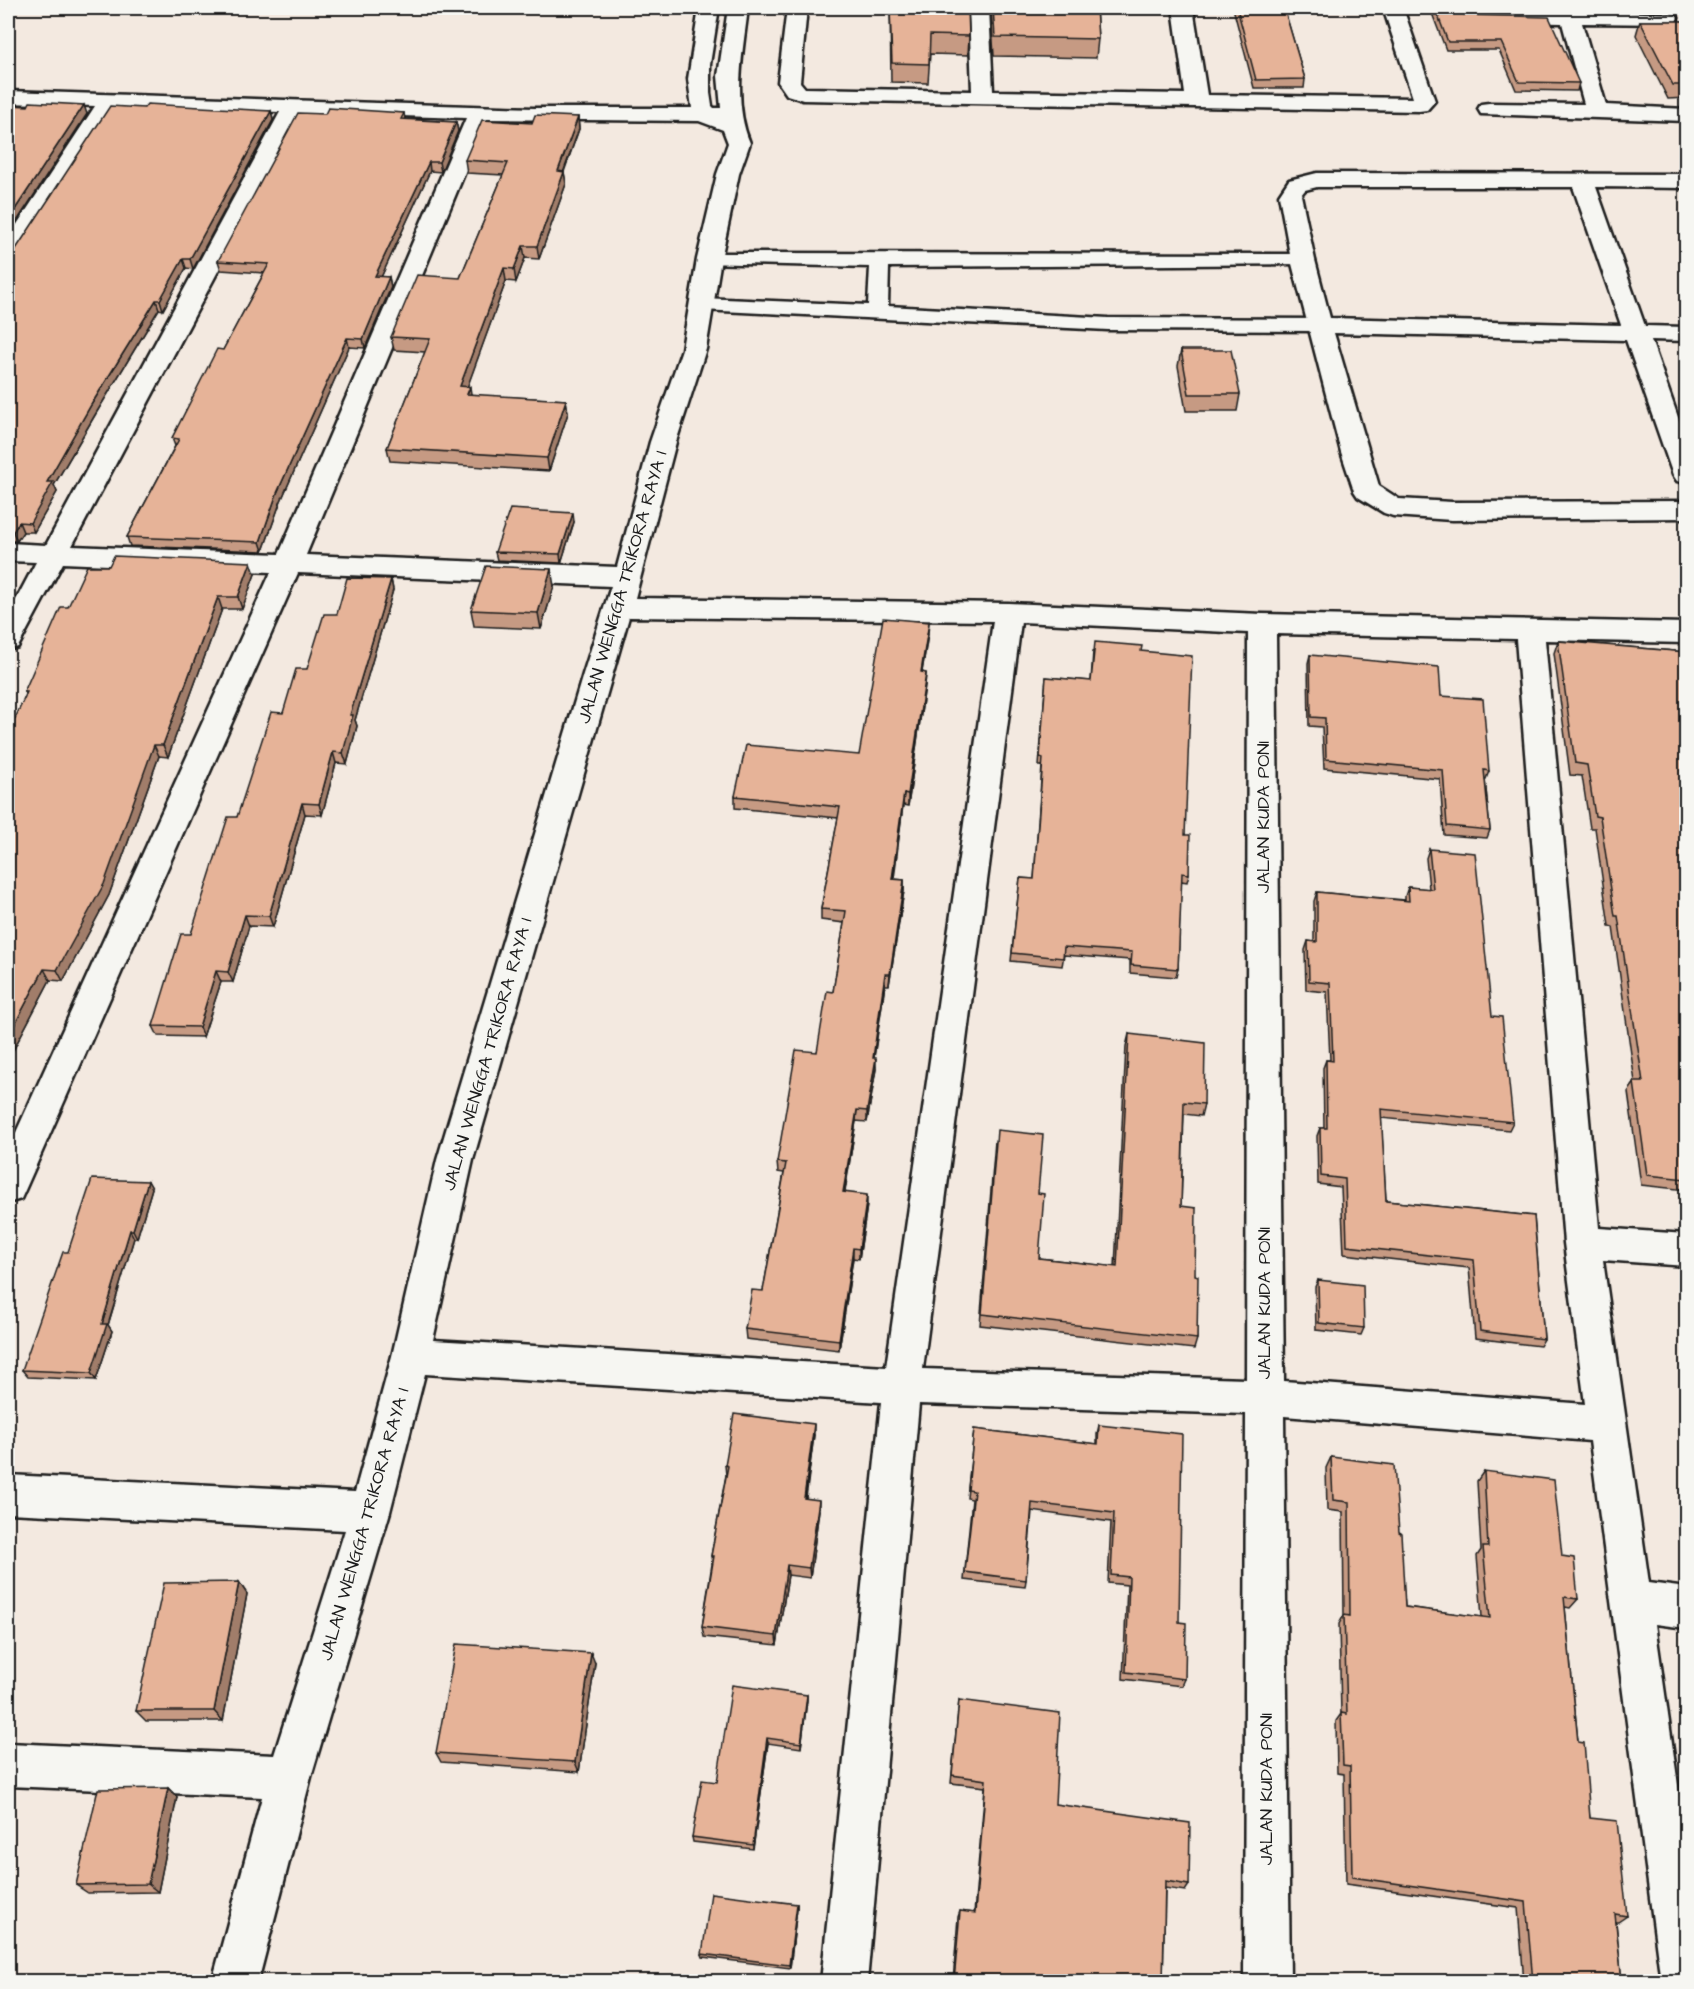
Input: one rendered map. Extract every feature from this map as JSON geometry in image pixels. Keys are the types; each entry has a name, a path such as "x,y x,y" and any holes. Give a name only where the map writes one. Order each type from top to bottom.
{"street":[{"name":"JALAN WENGGA TRIKORA RAYA I","path":"235,1982 289,1777 370,1512 411,1356 455,1160 623,592 663,442 694,349 709,259 728,174 739,143 724,120 699,99 701,48 710,8"},
{"name":"JALAN WENGGA TRIKORA RAYA I","path":"724,120 738,8"},
{"path":"797,8 789,82 794,91 803,94 1422,104 1424,101 1393,8"},
{"path":"979,8 983,98"},
{"path":"1183,8 1197,102"},
{"path":"1485,16 1571,13 1668,18"},
{"path":"1571,13 1597,111"},
{"path":"8,97 724,120"},
{"path":"8,255 110,100"},
{"path":"8,640 294,107"},
{"path":"1489,109 1686,115"},
{"path":"8,1188 288,562 480,111"},
{"path":"1686,181 1317,180 1297,185 1290,195 1303,260 1354,452 1367,491 1393,507 1452,511 1686,510"},
{"path":"1582,181 1686,476"},
{"path":"1322,325 1686,334"},
{"path":"8,552 288,562 623,592 1008,612 1262,624 1530,632 1686,633"},
{"path":"844,1982 902,1386 1008,612"},
{"name":"JALAN KUDA PONI","path":"1262,624 1267,1982"},
{"path":"1530,632 1582,1243 1605,1424 1633,1601 1684,1982"},
{"path":"1582,1243 1686,1250"},
{"path":"411,1356 902,1386 1264,1397 1605,1424"},
{"path":"8,1494 370,1512"},
{"path":"1633,1601 1686,1608"},
{"path":"8,1765 289,1777"}],"lane":[{"path":"709,259 1303,260"},
{"path":"878,311 877,288 880,261"},
{"path":"702,304 1108,324 1322,325"}],"building":[{"path":"890,8 968,8 969,36 930,35 929,64 892,63"},
{"path":"993,8 1096,8 1098,39 995,37"},
{"path":"1237,8 1284,8 1305,79 1256,80"},
{"path":"1435,8 1454,8 1456,12 1465,15 1549,17 1579,83 1519,82 1501,42 1448,42"},
{"path":"1640,21 1686,21 1686,85 1673,85"},
{"path":"30,102 84,105 8,220 8,105 28,106"},
{"path":"147,104 271,111 190,259 183,259 160,300 156,300 91,405 47,482 53,482 30,523 19,522 13,532 8,532 8,254 14,252 110,106 144,108"},
{"path":"328,108 404,113 401,119 456,122 439,162 429,162 375,276 389,277 363,339 347,338 277,493 260,542 127,537 179,439 172,438 217,349 223,350 269,264 218,261 298,113 325,114"},
{"path":"535,115 578,117 558,171 564,172 537,246 523,246 514,269 504,268 460,386 470,387 467,394 566,400 547,458 387,448 430,339 391,337 417,275 460,278 508,163 465,160 482,120 532,123"},
{"path":"1181,350 1231,350 1240,394 1189,394"},
{"path":"510,509 573,513 560,554 495,552"},
{"path":"114,556 251,562 238,597 218,597 163,745 154,745 104,884 57,970 44,969 8,1037 8,734 61,607 68,607 87,566 109,566"},
{"path":"486,566 551,569 538,613 471,610"},
{"path":"347,578 391,579 350,715 353,715 343,753 333,752 319,804 302,803 269,916 245,915 228,972 216,971 199,1027 153,1026 181,934 191,934 228,817 237,817 271,712 283,713 296,669 307,669 324,614 337,614"},
{"path":"883,618 929,622 921,672 926,673 908,794 904,793 892,879 904,880 890,974 885,974 873,1058 876,1058 867,1111 857,1110 843,1192 867,1195 859,1249 853,1248 839,1340 745,1329 752,1290 763,1291 786,1163 777,1162 796,1050 817,1052 827,991 833,992 846,911 821,909 840,807 735,796 746,745 859,755"},
{"path":"1558,641 1686,652 1686,1179 1647,1175 1634,1082 1643,1082 1618,916 1615,916 1600,817 1595,816 1587,765 1575,763"},
{"path":"1095,642 1142,646 1141,651 1192,656 1185,835 1190,835 1189,874 1182,873 1178,969 1131,965 1132,952 1064,947 1063,958 1012,953 1020,878 1034,879 1043,758 1040,757 1046,677 1091,681"},
{"path":"1310,655 1439,667 1441,696 1483,699 1489,771 1484,770 1490,830 1447,826 1443,770 1326,759 1325,718 1311,717"},
{"path":"1429,849 1475,853 1492,1016 1502,1017 1513,1122 1381,1109 1386,1201 1534,1216 1544,1339 1480,1331 1474,1260 1347,1246 1345,1179 1321,1176 1320,1128 1327,1128 1326,1060 1333,1061 1330,983 1309,981 1308,941 1317,942 1317,892 1409,901 1408,887 1433,889"},
{"path":"1129,1034 1205,1043 1204,1104 1184,1102 1181,1206 1196,1208 1197,1339 982,1314 997,1130 1043,1135 1038,1193 1044,1194 1039,1258 1117,1267"},
{"path":"92,1179 148,1181 133,1230 130,1230 102,1324 107,1324 91,1373 22,1370 63,1252 68,1252"},
{"path":"1318,1280 1363,1285 1364,1328 1319,1323"},
{"path":"734,1414 814,1424 804,1498 819,1500 809,1568 787,1565 776,1636 702,1627"},
{"path":"1099,1425 1182,1434 1179,1622 1186,1623 1185,1679 1126,1672 1129,1577 1111,1575 1114,1513 1032,1503 1026,1580 965,1572 974,1491 968,1490 974,1429 1098,1444"},
{"path":"1331,1457 1394,1465 1405,1607 1490,1618 1483,1547 1488,1547 1484,1471 1554,1480 1562,1556 1574,1558 1578,1599 1564,1597 1578,1742 1584,1743 1590,1818 1617,1821 1627,1916 1615,1914 1622,1982 1533,1982 1526,1902 1352,1877 1350,1766 1343,1765 1341,1713 1347,1714 1344,1615 1350,1616 1349,1502 1333,1500"},
{"path":"239,1582 214,1711 136,1711 164,1583"},
{"path":"456,1644 591,1653 575,1762 436,1753"},
{"path":"732,1685 807,1695 801,1743 767,1738 753,1845 692,1837 702,1780 717,1782"},
{"path":"959,1700 1060,1713 1055,1804 1190,1823 1189,1885 1165,1881 1163,1982 954,1982 960,1911 975,1913 986,1780 952,1775"},
{"path":"168,1788 148,1884 76,1885 98,1789"},
{"path":"711,1893 797,1904 789,1965 702,1954"}]}
